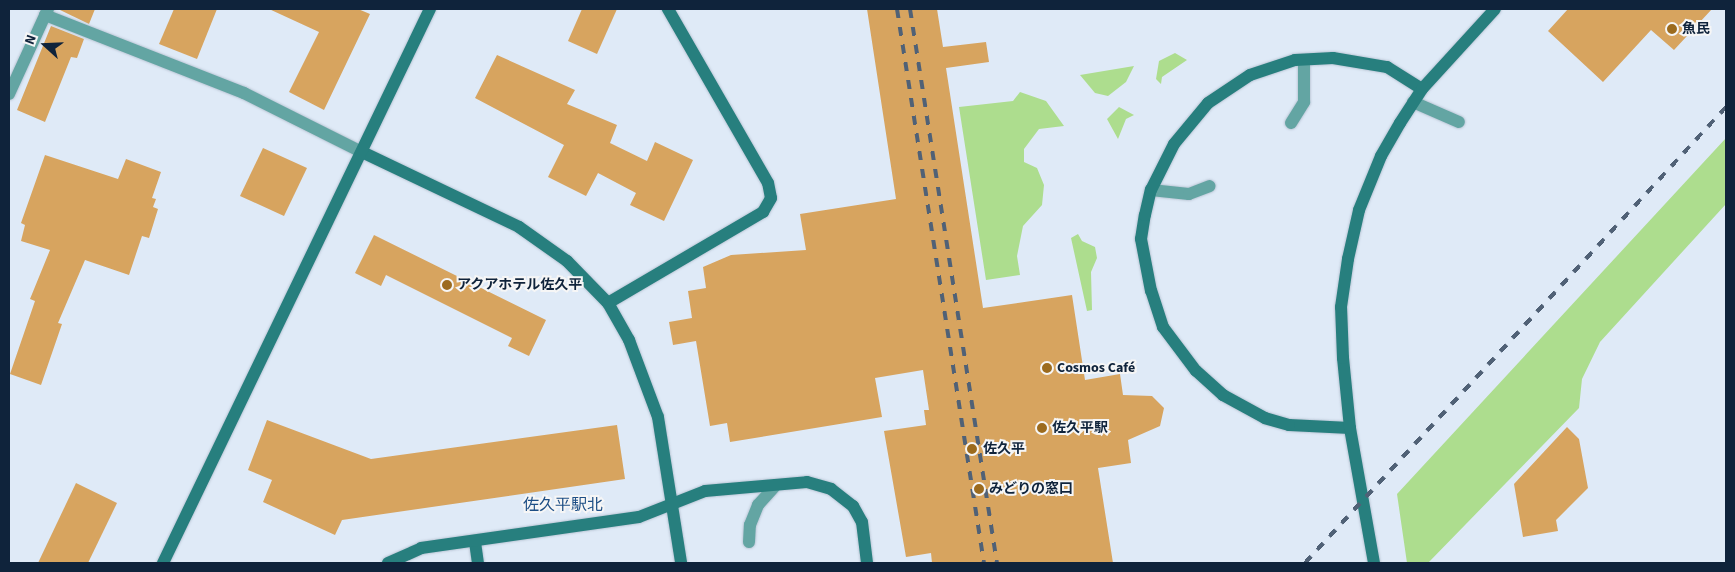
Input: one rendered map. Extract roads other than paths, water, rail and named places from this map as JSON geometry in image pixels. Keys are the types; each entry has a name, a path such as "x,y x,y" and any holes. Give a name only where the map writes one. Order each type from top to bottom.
{"street":[{"path":"164,563 430,9"},
{"path":"608,303 763,212 771,198 768,182 668,9"},
{"path":"1374,563 1350,428 1341,307 1348,259 1360,210 1381,156 1422,89 1495,9"},
{"path":"9,94 47,12 244,93 519,227 568,261 608,303 630,340 658,417 681,563"},
{"path":"1350,428 1288,425 1265,418 1223,395 1182,355 1163,327 1145,264 1141,239 1151,190 1174,144 1208,103 1250,75 1304,60 1333,58 1387,67 1422,89"},
{"path":"1291,123 1304,102 1304,60"},
{"path":"1413,102 1459,122"},
{"path":"1151,190 1189,194 1210,186"},
{"path":"388,563 421,548 475,542 639,516 672,506 706,491 776,485 821,484 843,498 862,522 867,563"},
{"path":"749,542 750,525 758,505 776,485"},
{"path":"475,542 478,563"}],"railway":[{"path":"897,9 984,563"},
{"path":"910,9 997,563"},
{"path":"1305,563 1726,107"}],"place":[{"name":"魚民","path":"1672,29"},
{"name":"アクアホテル佐久平","path":"447,285"},
{"name":"Cosmos Café","path":"1047,368"},
{"name":"佐久平駅","path":"1042,428"},
{"name":"佐久平","path":"972,449"},
{"name":"みどりの窓口","path":"979,489"}],"district":[{"name":"佐久平駅北","path":"563,505"}]}
